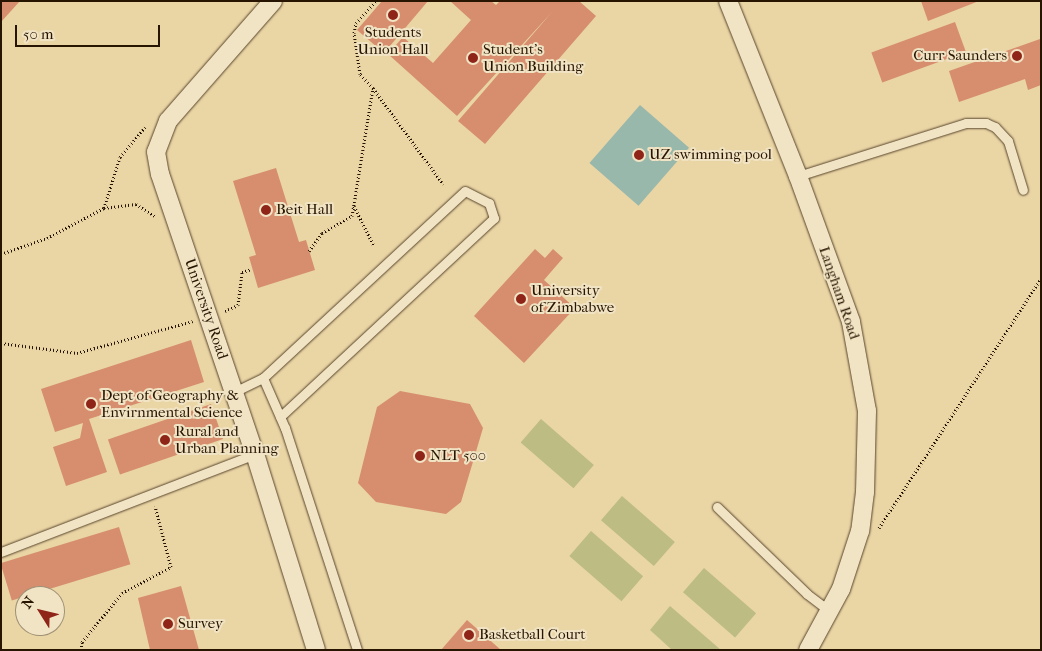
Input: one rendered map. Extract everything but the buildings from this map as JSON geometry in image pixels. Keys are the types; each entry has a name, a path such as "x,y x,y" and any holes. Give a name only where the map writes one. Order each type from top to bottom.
{"street":[{"name":"University Road","path":"273,1 168,120 156,152 160,174 255,454 316,650"},
{"name":"Langham Road","path":"728,1 798,176 851,322 867,410 865,492 860,530 831,612 808,650"}],"lane":[{"path":"798,176 966,123 986,123 995,127 1008,142 1023,190"},
{"path":"234,392 263,378 465,191 489,203 494,218 280,417"},
{"path":"263,378 280,417 357,650"},
{"path":"1,552 152,496 255,454"},
{"path":"716,506 766,551 808,594 831,612"}],"path":[{"path":"376,1 356,23 354,33 360,74 373,88 443,184"},
{"path":"309,251 322,233 352,216 373,88"},
{"path":"104,208 120,157"},
{"path":"1,254 47,238 104,208 136,204 180,232"},
{"path":"354,206 374,246"},
{"path":"1,343 78,353 209,317 238,305 242,272 252,269"},
{"path":"913,474 1041,279"},
{"path":"81,650 82,642 122,593 171,566 152,496"}],"green space":[{"path":"541,419 594,465 573,488 521,442"},
{"path":"622,496 675,542 654,566 601,520"},
{"path":"591,531 643,576 621,601 569,556"},
{"path":"704,568 756,613 735,637 683,592"},
{"path":"670,606 721,650 672,650 650,630"}],"shaded area":[{"name":"UZ swimming pool","path":"640,105 689,148 639,206 589,163"}],"place":[{"name":"Students Union Hall","path":"393,15"},
{"name":"Curr Saunders","path":"1017,56"},
{"name":"Student's Union Building","path":"473,58"},
{"name":"UZ swimming pool","path":"639,155"},
{"name":"Beit Hall","path":"266,210"},
{"name":"University of Zimbabwe","path":"521,299"},
{"name":"Dept of Geography & Envirnmental Science","path":"91,404"},
{"name":"Rural and Urban Planning","path":"165,440"},
{"name":"NLT 500","path":"420,456"},
{"name":"Survey","path":"168,624"},
{"name":"Basketball Court","path":"469,635"}]}
